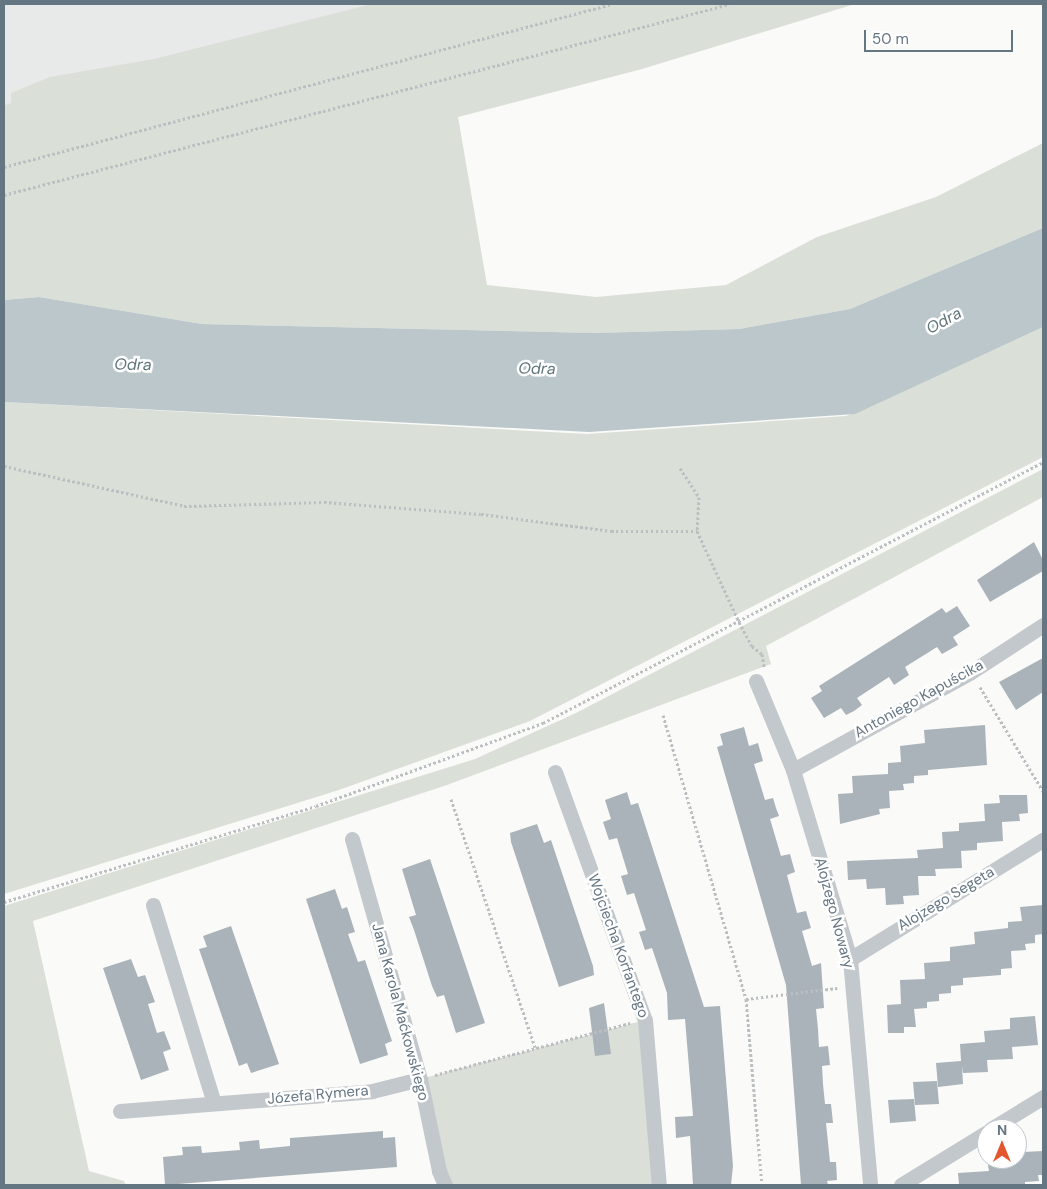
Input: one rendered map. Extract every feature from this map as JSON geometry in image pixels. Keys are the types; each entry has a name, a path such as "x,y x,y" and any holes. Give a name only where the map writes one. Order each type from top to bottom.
{"street":[{"name":"Antoniego Kapuścika","path":"793,770 971,672 1043,625"},
{"name":"Alojzego Nowary","path":"756,681 793,770 850,959 870,1185"},
{"name":"Wojciecha Korfantego","path":"555,772 645,1020 659,1185"},
{"name":"Jana Karola Maćkowskiego","path":"352,838 420,1079 438,1171 445,1185"},
{"name":"Alojzego Segeta","path":"850,959 1043,840"},
{"path":"153,905 214,1103"},
{"name":"Józefa Rymera","path":"120,1111 372,1091 420,1079"},
{"path":"1008,1119 1043,1097"},
{"path":"901,1185 977,1138"}],"path":[{"path":"4,167 612,4"},
{"path":"4,195 730,4"},
{"path":"4,902 438,764 543,723 1043,462"},
{"path":"4,466 184,506 324,502 481,514 611,531 697,531"},
{"path":"680,468 698,497 697,531 739,622 752,646 762,654 764,666 756,681"},
{"path":"971,672 1043,791"},
{"path":"663,715 746,999 762,1185"},
{"path":"452,799 535,1047"},
{"path":"746,999 852,986"},
{"path":"420,1079 535,1047 645,1020"}],"shaded area":[{"path":"4,4 401,4 4,105"},
{"path":"372,4 855,4 642,69 458,117 487,285 596,297 726,285 817,237 936,197 1043,143 1043,228 850,309 739,329 594,333 202,324 39,297 4,300 4,105 11,103 11,93 50,77 154,59"},
{"path":"1043,327 1043,457 530,721 339,790 4,894 4,402 587,434 846,416"},
{"path":"1043,469 1043,497 766,646 771,664 447,785 33,921 89,1171 124,1181 126,1185 4,1185 4,906 475,759 576,713"},
{"path":"645,1020 659,1185 445,1185 420,1079"}],"water":[{"name":"Odra","path":"1043,228 1043,327 855,414 589,432 4,402 4,300 39,297 202,324 594,333 739,329 850,309"}],"building":[{"path":"1034,542 1043,560 1043,571 990,602 977,580"},
{"path":"957,606 970,626 953,637 958,645 942,654 937,647 905,667 909,675 894,685 889,677 857,698 862,705 854,711 846,715 841,708 824,718 811,698 822,691 819,686 942,608 946,613"},
{"path":"1043,658 1043,692 1016,710 999,682"},
{"path":"985,725 987,765 928,770 928,775 914,776 914,783 903,784 904,790 889,791 890,808 879,809 880,814 840,824 838,794 853,793 852,776 888,774 888,763 901,762 900,746 925,743 924,730"},
{"path":"744,727 749,746 758,743 763,761 754,764 765,800 773,798 779,816 770,819 781,856 790,854 795,872 787,875 797,913 806,911 811,928 802,931 812,966 821,963 824,1008 816,1009 819,1047 828,1046 830,1065 822,1066 823,1084 825,1104 831,1104 833,1123 826,1123 830,1162 836,1162 837,1180 827,1181 828,1185 801,1185 786,985 717,747 723,745 720,734"},
{"path":"627,792 631,805 638,803 704,1007 720,1006 733,1166 731,1185 693,1185 690,1136 676,1138 675,1117 693,1116 685,1019 668,1020 667,993 652,948 645,950 639,932 646,930 634,893 627,895 621,876 628,874 617,838 609,840 603,822 611,819 605,800"},
{"path":"999,795 1027,795 1028,813 1019,814 1020,821 1002,822 1003,841 977,843 977,850 961,851 962,868 935,869 936,876 918,876 919,895 903,896 904,904 886,905 885,888 867,889 866,879 848,880 847,861 918,858 917,850 943,848 942,832 959,831 959,823 985,821 984,804 1000,803"},
{"path":"537,824 544,843 551,840 593,966 594,975 559,987 511,842 510,833"},
{"path":"430,859 485,1023 456,1033 444,995 437,997 432,986 409,917 416,915 402,869"},
{"path":"335,889 342,909 347,907 355,932 348,934 358,962 365,960 392,1041 385,1044 388,1055 360,1064 306,899"},
{"path":"1043,905 1043,934 1035,935 1035,943 1025,944 1026,950 1011,951 1012,968 1001,969 1001,975 963,978 963,985 951,986 951,993 939,994 939,1001 927,1002 927,1008 914,1009 916,1027 904,1027 904,1033 888,1033 887,1005 901,1004 900,980 925,979 924,963 950,961 950,947 975,944 974,932 1008,928 1008,922 1022,921 1020,907"},
{"path":"231,926 279,1064 251,1073 247,1063 239,1066 199,949 207,947 203,936"},
{"path":"131,959 138,977 145,975 155,1002 148,1004 157,1033 164,1031 171,1049 163,1052 169,1070 141,1080 103,968"},
{"path":"604,1003 611,1054 595,1056 589,1008"},
{"path":"1035,1016 1038,1045 1012,1047 1013,1059 987,1060 988,1072 963,1073 962,1066 963,1084 938,1087 936,1063 961,1061 960,1044 985,1042 984,1031 1010,1029 1010,1018"},
{"path":"937,1081 939,1104 915,1105 913,1082"},
{"path":"914,1099 916,1121 890,1123 888,1100"},
{"path":"383,1131 383,1138 395,1137 397,1167 165,1185 163,1157 183,1155 182,1147 201,1146 202,1153 240,1150 239,1142 259,1140 260,1149 290,1146 290,1138"},
{"path":"1043,1151 1043,1175 1038,1175 1039,1181 1025,1182 1025,1185 959,1185 958,1173 989,1171 989,1169 1027,1169 1027,1152"}]}
